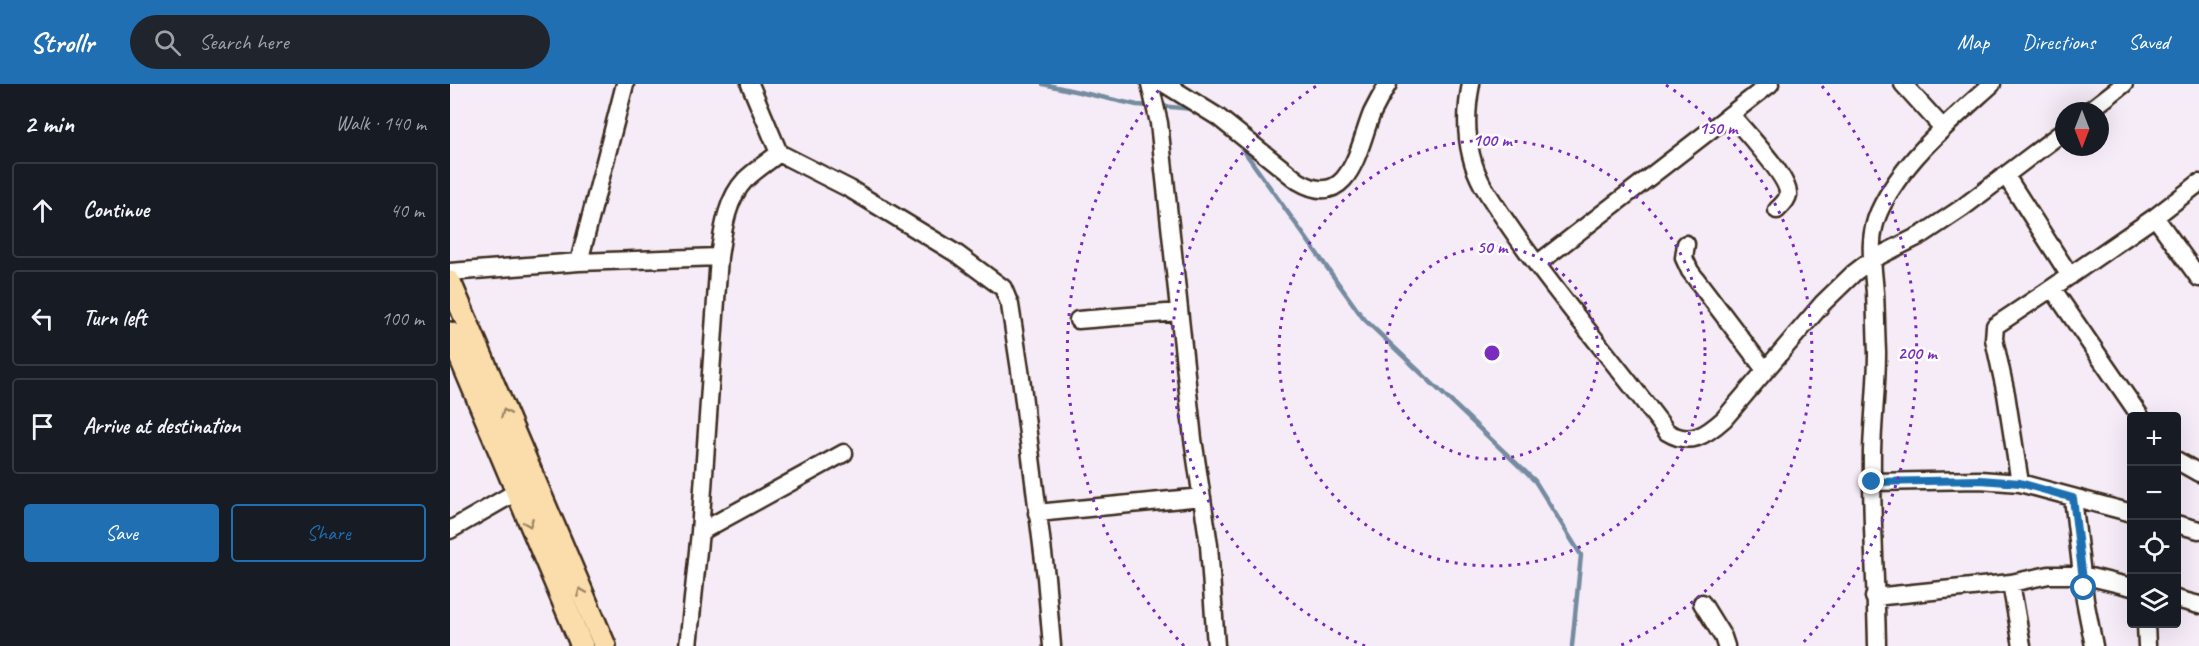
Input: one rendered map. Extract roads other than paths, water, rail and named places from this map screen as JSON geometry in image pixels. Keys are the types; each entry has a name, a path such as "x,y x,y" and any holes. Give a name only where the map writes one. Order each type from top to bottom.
{"main road":[{"path":"450,282 582,646"},
{"path":"450,333 605,646"}],"street":[{"path":"579,262 625,84"},
{"path":"750,84 779,153 850,189 957,254 1003,288 1010,305 1015,331 1052,646"},
{"path":"1150,84 1159,123 1179,312 1209,545 1216,646"},
{"path":"1165,84 1218,117 1298,182 1311,189 1320,190 1332,189 1343,181 1353,168 1373,112 1388,84"},
{"path":"1471,84 1467,123 1469,147 1476,173 1497,208 1537,264 1667,432 1676,437 1690,439 1716,426 1823,303 1854,273 1871,260 1923,234 2006,176 2055,138"},
{"path":"1537,264 1770,84"},
{"path":"1902,84 1943,128"},
{"path":"1877,646 1872,482 1877,358 1875,293 1871,260 1872,234 1878,213 1908,168 1943,128 1992,84"},
{"path":"2101,102 2124,84"},
{"path":"1731,115 1752,138 1785,183 1788,194 1784,203 1777,210"},
{"path":"688,646 700,532 719,257 725,222 734,197 744,181 779,153"},
{"path":"2006,176 2070,276"},
{"path":"2020,483 2006,394 1994,339 1994,328 2000,321 2155,217 2199,183"},
{"path":"2155,217 2199,278"},
{"path":"1686,244 1684,258 1690,271 1766,370"},
{"path":"450,272 579,262 719,257"},
{"path":"2052,288 2136,412"},
{"path":"1078,320 1179,312"},
{"path":"700,532 844,453"},
{"path":"2181,463 2199,473"},
{"path":"1872,482 1980,480 2020,483 2127,512"},
{"path":"450,530 525,487"},
{"path":"1037,513 1202,497"},
{"path":"2073,498 2082,575 2094,646"},
{"path":"2181,525 2199,530"},
{"path":"1874,597 2011,583 2049,575 2082,575 2127,586"},
{"path":"2011,583 2022,646"},
{"path":"2181,600 2199,605"},
{"path":"1702,603 1726,646"},
{"path":"2146,628 2147,646"}],"waterway":[{"path":"1043,84 1137,105 1152,106"},
{"path":"1160,106 1193,109"},
{"path":"1239,144 1363,318 1535,481 1581,555 1572,646"}]}
